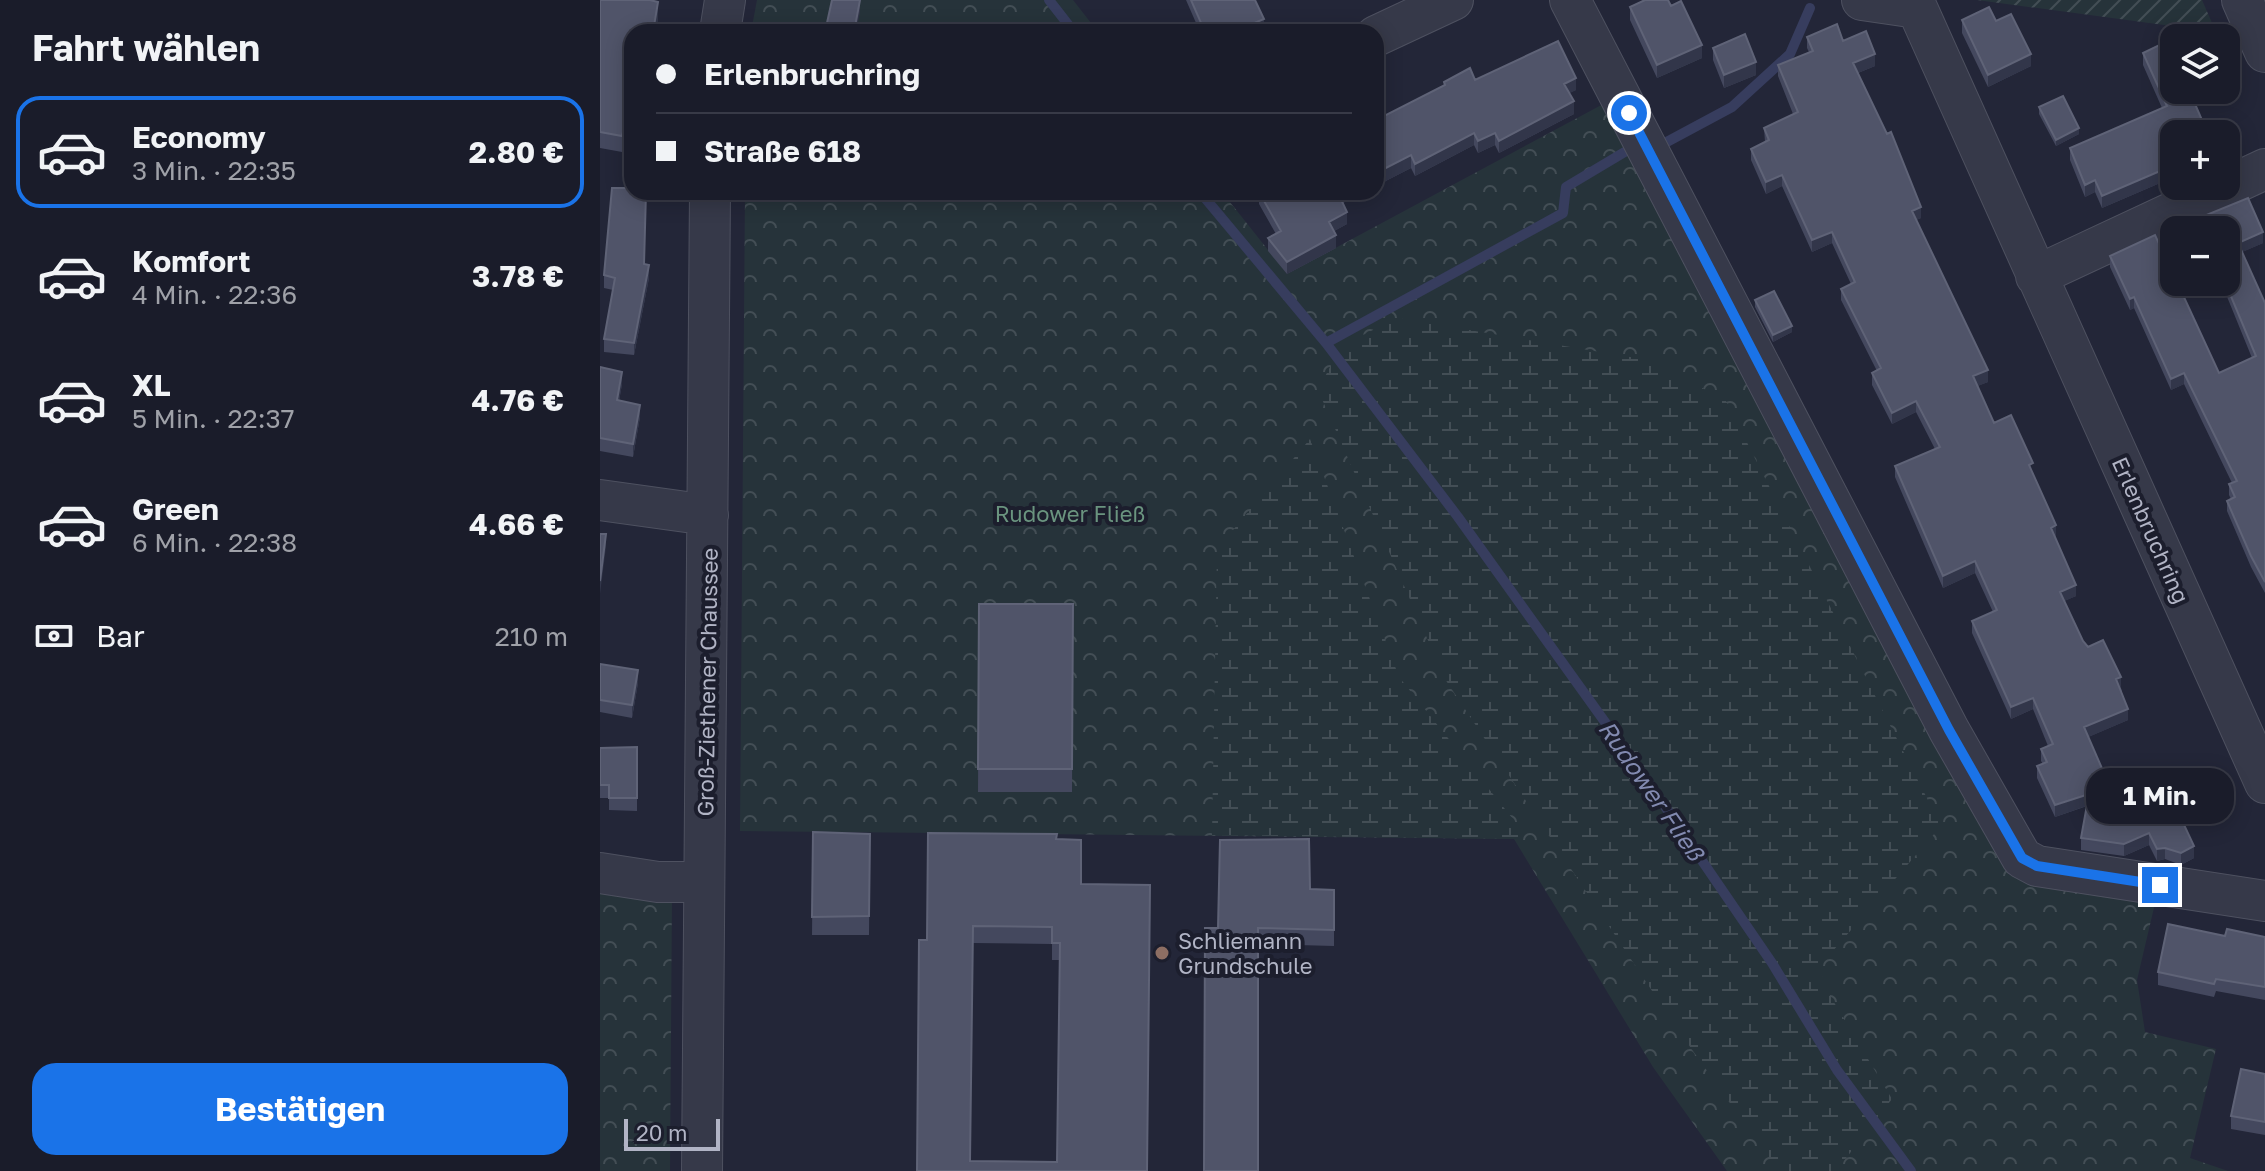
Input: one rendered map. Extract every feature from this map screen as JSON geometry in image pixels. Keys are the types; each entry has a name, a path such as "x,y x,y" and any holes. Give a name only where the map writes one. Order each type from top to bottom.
{"street":[{"path":"721,24 725,0"},
{"path":"1384,32 1453,0"},
{"path":"1570,0 1949,730 2022,858 2037,866 2265,901"},
{"name":"Erlenbruchring","path":"1862,0 1917,8 2265,783"},
{"path":"2242,0 2265,52"},
{"path":"2036,276 2265,169"},
{"name":"Groß-Ziethener Chaussee","path":"702,1171 710,200"},
{"path":"600,500 708,515"},
{"path":"600,873 658,882 704,882"}],"green space":[{"path":"757,0 1073,0 1092,24 752,24"},
{"path":"1977,0 2202,0 2212,24 2160,25"},
{"name":"Rudower Fließ","path":"1607,102 2009,875 2156,899 2137,980 2145,1032 2216,1049 2190,1158 2228,1171 1727,1171 1653,1067 1514,839 740,831 745,200 1228,200 1287,274"},
{"path":"1397,318 1642,359 1725,399 1941,826 1819,967 1826,989 1892,1099 1836,1171 1778,1171 1676,1027 1445,679 1318,390 1341,346"},
{"path":"1310,439 1399,677 1525,834 1515,839 1212,835 1217,549"},
{"path":"600,883 672,894 670,1171 600,1171"}],"building":[{"path":"600,0 658,2 654,24 624,24 624,128 622,136 600,132"},
{"path":"832,0 860,0 856,24 827,24"},
{"path":"1191,0 1255,0 1264,19 1252,24 1202,24"},
{"path":"1645,0 1668,0 1671,6 1681,1 1702,45 1657,65 1630,7"},
{"path":"1989,7 1996,21 2011,14 2031,54 1988,75 1962,20"},
{"path":"1837,24 1843,41 1866,31 1875,54 1853,63 1887,134 1891,132 1921,207 1912,211 1988,370 1973,376 1994,423 2011,415 2033,463 2029,465 2056,525 2051,528 2076,585 2060,592 2083,641 2088,647 2103,640 2121,677 2116,679 2128,709 2084,727 2117,803 2164,782 2194,846 2181,853 2157,849 2149,833 2124,844 2081,838 2089,794 2055,805 2037,766 2047,762 2041,749 2053,744 2033,698 2011,707 1972,621 1997,610 1975,561 1943,576 1895,466 1940,447 1916,401 1892,413 1872,373 1881,368 1841,289 1855,282 1832,232 1812,240 1782,175 1766,182 1751,149 1769,140 1764,128 1798,112 1778,65 1813,51 1807,37"},
{"path":"1745,34 1756,62 1724,75 1713,48"},
{"path":"1558,41 1576,78 1564,84 1574,101 1499,141 1495,133 1478,141 1474,133 1415,164 1411,155 1384,169 1384,116 1445,85 1444,82 1470,68 1475,80"},
{"path":"2160,45 2160,91 2143,53"},
{"path":"2063,96 2079,128 2056,140 2039,107"},
{"path":"2195,104 2202,120 2160,120 2160,171 2102,196 2095,180 2085,185 2070,148 2167,106"},
{"path":"612,188 624,188 624,200 646,200 644,264 649,265 634,343 604,339 615,278 604,275"},
{"path":"2248,198 2263,232 2240,242 2240,216 2204,216"},
{"path":"1264,200 1341,200 1347,212 1329,222 1336,235 1287,262 1268,238 1281,231"},
{"path":"2155,235 2160,246 2160,296 2183,296 2219,373 2256,356 2231,296 2240,296 2240,247 2265,303 2265,582 2227,501 2235,497 2229,484 2237,481 2184,373 2171,379 2134,297 2130,299 2110,256"},
{"path":"1774,291 1792,326 1773,335 1755,300"},
{"path":"600,367 622,372 617,400 640,405 633,444 600,438"},
{"path":"600,534 606,534 600,581"},
{"path":"979,604 1073,604 1072,769 978,769"},
{"path":"600,664 638,670 632,705 600,700"},
{"path":"637,747 637,798 609,798 609,785 600,785 600,748"},
{"path":"813,832 870,834 869,916 812,917"},
{"path":"928,833 1057,834 1056,839 1081,840 1081,884 1150,885 1147,1171 917,1171 919,940 927,940","holes":["973,926 1052,927 1052,943 1060,943 1057,1162 970,1161"]},
{"path":"1309,839 1310,889 1334,890 1334,930 1258,928 1258,1171 1204,1171 1205,928 1218,928 1220,840"},
{"path":"2168,924 2225,936 2227,929 2265,937 2265,987 2216,979 2214,984 2158,972"},
{"path":"2241,1069 2265,1074 2265,1122 2231,1116"}],"waterway":[{"name":"Rudower Fließ","path":"1049,0 1068,24"},
{"path":"1663,144 1732,107 1790,54 1810,8"},
{"path":"1326,343 1563,213 1566,187 1628,150"},
{"name":"Rudower Fließ","path":"1207,200 1326,343 1458,517 1653,789 1772,963 1837,1070 1911,1171"}],"place":[{"name":"Schliemann Grundschule","path":"1162,953"}],"route":[{"path":"1629,113 1949,730 2022,858 2037,866 2160,885"}]}
